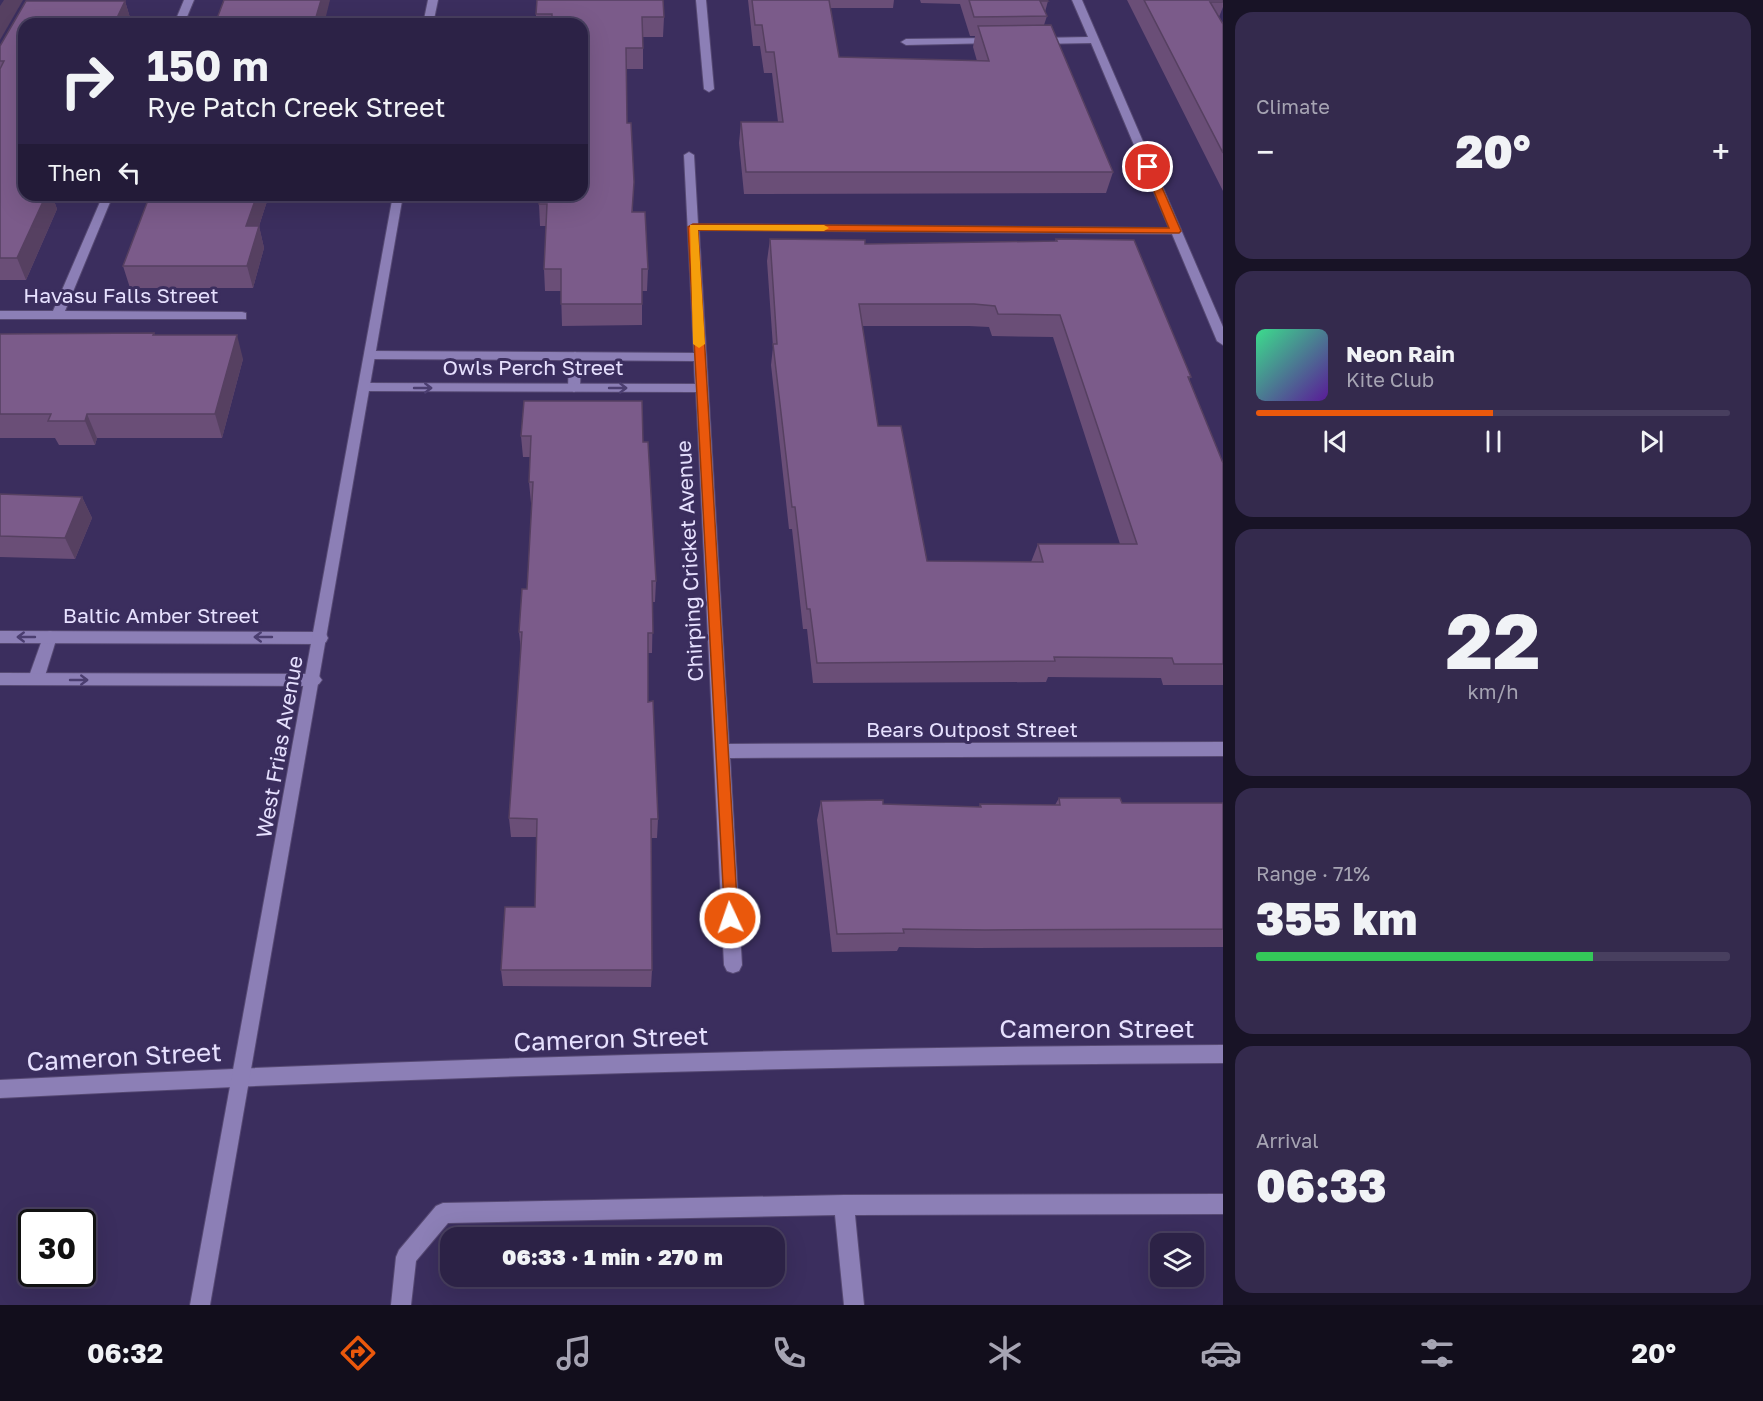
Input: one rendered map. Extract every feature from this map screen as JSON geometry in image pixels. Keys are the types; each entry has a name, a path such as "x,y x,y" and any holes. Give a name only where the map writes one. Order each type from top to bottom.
{"street":[{"path":"182,18 189,0"},
{"path":"429,18 433,0"},
{"path":"701,0 709,89"},
{"path":"1077,0 1223,341"},
{"path":"1023,41 1094,40"},
{"path":"906,42 1000,41"},
{"name":"Chirping Cricket Avenue","path":"689,155 733,965"},
{"path":"58,315 106,201"},
{"name":"West Frias Avenue","path":"200,1305 314,680 397,201"},
{"path":"693,227 1176,231"},
{"name":"Havasu Falls Street","path":"0,315 242,316"},
{"name":"Owls Perch Street","path":"370,355 700,357"},
{"path":"574,388 575,356"},
{"name":"Owls Perch Street","path":"365,387 702,388"},
{"name":"Baltic Amber Street","path":"0,637 321,638"},
{"path":"36,680 50,637"},
{"path":"0,680 314,680"},
{"name":"Bears Outpost Street","path":"722,751 1223,748"},
{"name":"Cameron Street","path":"0,1089 242,1076 929,1055 1223,1054"},
{"path":"401,1305 406,1257 443,1213 844,1205 1223,1204"},
{"path":"844,1205 854,1305"}],"building":[{"path":"224,0 321,0 316,18 217,18"},
{"path":"537,0 663,0 664,17 642,17 643,48 626,48 627,123 631,123 634,182 632,212 645,212 648,269 642,269 642,304 561,304 561,269 544,269 547,204 539,204 539,201 588,201 588,18 552,18 552,14 536,14"},
{"path":"752,0 829,0 839,57 989,61 978,26 1051,25 1113,172 746,172 741,122 783,122 774,52 766,52 762,25 755,25"},
{"path":"969,0 1047,0 1040,1 1047,16 974,17"},
{"path":"1144,0 1223,0 1223,2 1210,2 1223,24 1223,153"},
{"path":"26,1 125,1 117,18 18,18 18,201 43,201 17,258 0,258 0,69 4,61 0,61 0,46"},
{"path":"148,201 255,201 246,226 259,226 247,266 123,266"},
{"path":"770,239 865,240 865,244 1057,241 1056,239 1134,240 1191,377 1188,377 1223,463 1223,664 1174,664 1172,658 1054,657 1055,661 817,663 810,609 807,609 795,507 792,507 773,344 777,344","holes":["859,304 995,306 998,314 1060,315 1137,544 1038,544 1043,562 927,561 901,426 878,426"]},
{"path":"154,333 153,335 237,335 215,414 87,414 85,421 48,421 51,414 0,414 0,334"},
{"path":"524,401 642,401 643,442 648,442 656,581 652,581 653,633 648,633 648,702 653,701 658,819 651,819 652,970 501,970 505,907 535,907 537,819 509,818 522,632 519,632 522,589 527,589 533,482 529,482 531,436 521,436"},
{"path":"0,494 82,497 65,538 0,536"},
{"path":"1059,798 1120,798 1122,803 1223,803 1223,929 903,929 904,933 837,934 821,801 883,800 883,804 981,807 980,804 1060,805"}],"slow traffic":[{"path":"699,344 693,227 824,228"}],"route":[{"path":"730,918 693,227 1176,231 1148,167"}]}
